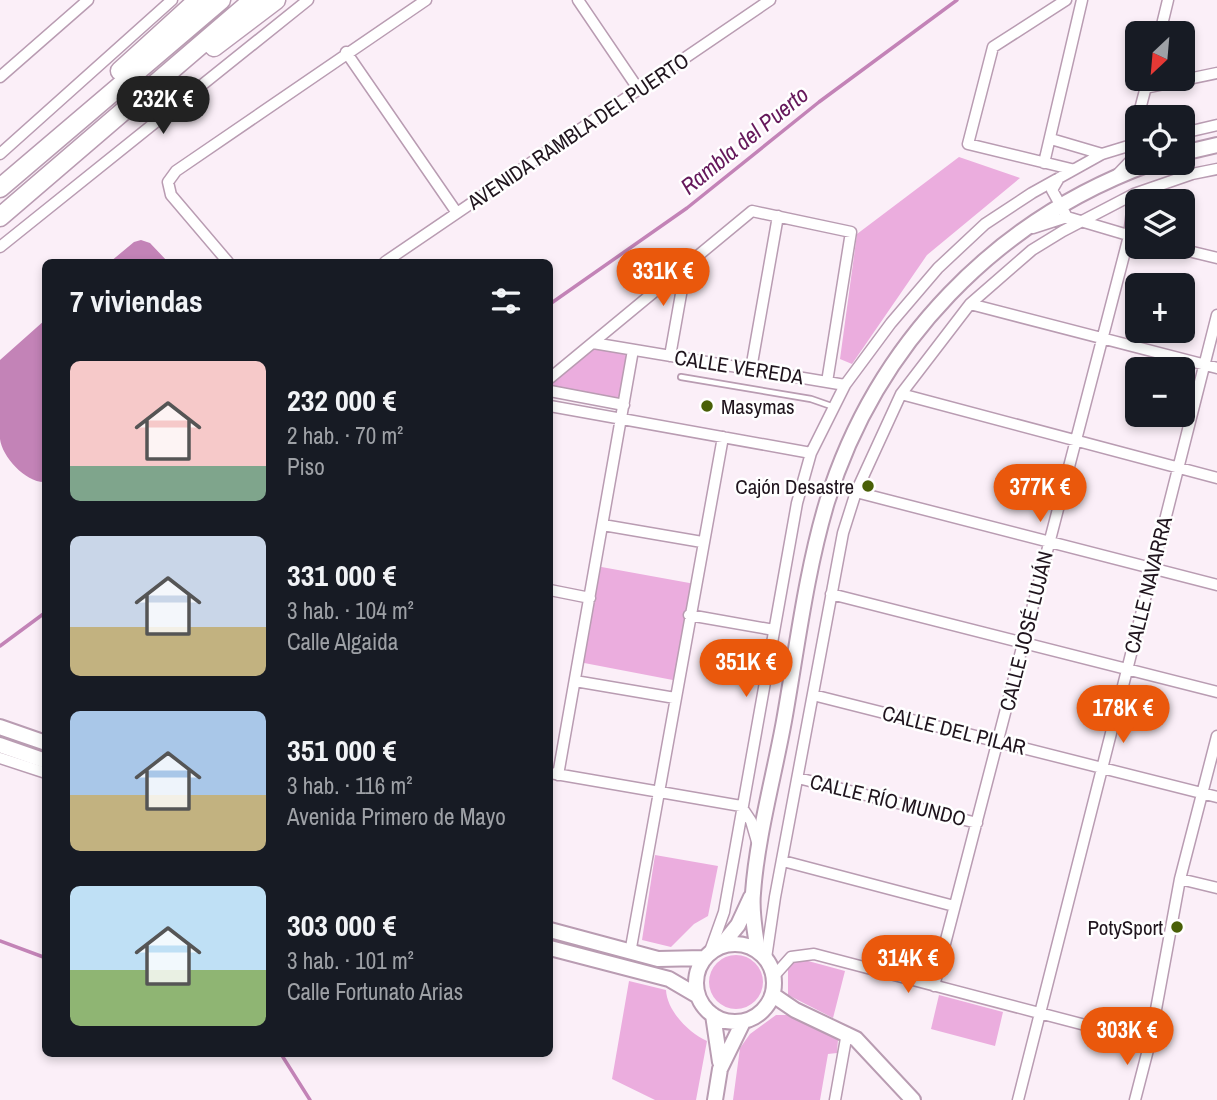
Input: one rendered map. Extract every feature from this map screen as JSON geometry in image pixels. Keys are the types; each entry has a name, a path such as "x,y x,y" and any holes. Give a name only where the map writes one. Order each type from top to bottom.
{"highway":[{"path":"0,186 198,0"},
{"path":"0,186 221,0"},
{"path":"0,217 253,0"},
{"path":"197,48 215,47 276,0"}],"main road":[{"path":"1195,150 1217,145"},
{"path":"698,996 697,973 711,953 738,925 753,893 820,533 849,445 883,379 913,335 967,275 1019,232 1063,211 1125,173"},
{"path":"0,727 42,742"},
{"path":"0,745 42,760"},
{"path":"713,1015 732,1022 743,1021 756,1017 770,1001 774,976 762,954 753,893"},
{"path":"553,931 630,953 668,960 711,953 734,943 762,954"},
{"path":"553,949 659,976 680,984 698,996 713,1015 720,1069"},
{"path":"770,1001 847,1034 866,1048 913,1100"},
{"path":"715,1100 720,1069 743,1021"}],"street":[{"path":"0,77 88,0"},
{"path":"0,154 172,0"},
{"path":"0,247 308,0"},
{"path":"225,259 175,201 168,182 188,162 426,0"},
{"path":"578,0 639,90"},
{"name":"AVENIDA RAMBLA DEL PUERTO","path":"389,259 770,0"},
{"path":"1066,0 993,47 968,144 1071,169"},
{"path":"1044,163 1082,0"},
{"path":"1163,21 1168,0"},
{"path":"346,52 457,213"},
{"path":"1195,76 1217,73"},
{"path":"1195,130 1217,125"},
{"path":"1051,139 1102,154"},
{"path":"711,953 723,912 797,502 811,453 845,385 891,323 938,268 985,224 1071,169 1102,154 1125,147"},
{"path":"1116,176 1125,167"},
{"path":"1148,189 1192,174 1217,169"},
{"path":"1032,193 1052,190 1061,176"},
{"path":"1052,190 1063,211 1080,222 1125,235"},
{"path":"762,954 783,861 843,533 856,492 901,394 970,304 1031,250 1125,199"},
{"path":"553,376 752,211 851,232 827,382"},
{"path":"751,369 778,216"},
{"path":"1195,253 1217,258"},
{"name":"CALLE JOSÉ LUJÁN","path":"934,986 1074,441 1126,259"},
{"path":"670,356 686,266"},
{"path":"970,304 1217,368"},
{"name":"CALLE NAVARRA","path":"1018,1100 1217,315"},
{"name":"CALLE VEREDA","path":"593,343 845,385"},
{"path":"633,350 575,681 554,774 741,806 751,821 760,853"},
{"path":"553,392 624,405"},
{"path":"901,394 1217,478"},
{"path":"553,407 811,453"},
{"path":"630,953 723,437"},
{"path":"856,492 1217,585"},
{"path":"603,525 702,542"},
{"path":"553,591 590,598"},
{"path":"831,594 1217,692"},
{"path":"689,615 774,631"},
{"path":"575,681 676,698"},
{"name":"CALLE DEL PILAR","path":"813,695 1217,797"},
{"path":"1135,1100 1150,1042 1180,879 1217,736"},
{"path":"0,758 42,772"},
{"name":"CALLE RÍO MUNDO","path":"798,778 977,823"},
{"path":"783,861 954,906"},
{"path":"1180,879 1217,888"},
{"path":"774,976 790,957 803,953 1150,1042"},
{"path":"835,1100 847,1034"}],"lane":[{"path":"681,377 811,399 835,407"}],"shaded area":[{"path":"959,157 1020,178 927,255 852,364 840,359 857,234"},
{"path":"141,240 150,243 165,259 114,259 134,242"},
{"path":"42,323 42,481 31,479 17,468 2,446 0,360"},
{"path":"593,343 633,350 624,405 553,392 553,375"},
{"path":"596,566 695,584 678,681 579,662"},
{"path":"655,855 718,866 708,916 694,924 671,947 642,940"},
{"path":"736,955 755,963 763,982 755,1001 736,1009 717,1001 709,982 717,963"},
{"path":"797,958 845,971 833,1018 788,995 788,968"},
{"path":"629,981 666,990 670,1006 680,1020 693,1033 707,1041 696,1100 655,1100 612,1079"},
{"path":"939,995 1003,1012 995,1046 931,1029"},
{"path":"776,1015 791,1015 838,1040 837,1053 828,1054 820,1100 733,1100 740,1048 750,1034"}],"waterway":[{"name":"Rambla del Puerto","path":"553,302 687,208 819,102 957,0"},
{"name":"Rambla del Puerto","path":"0,646 42,615"},
{"path":"0,941 42,957"},
{"path":"283,1057 310,1100"}],"place":[{"name":"Masymas","path":"707,406"},
{"name":"Cajón Desastre","path":"868,486"},
{"name":"PotySport","path":"1177,927"}]}
